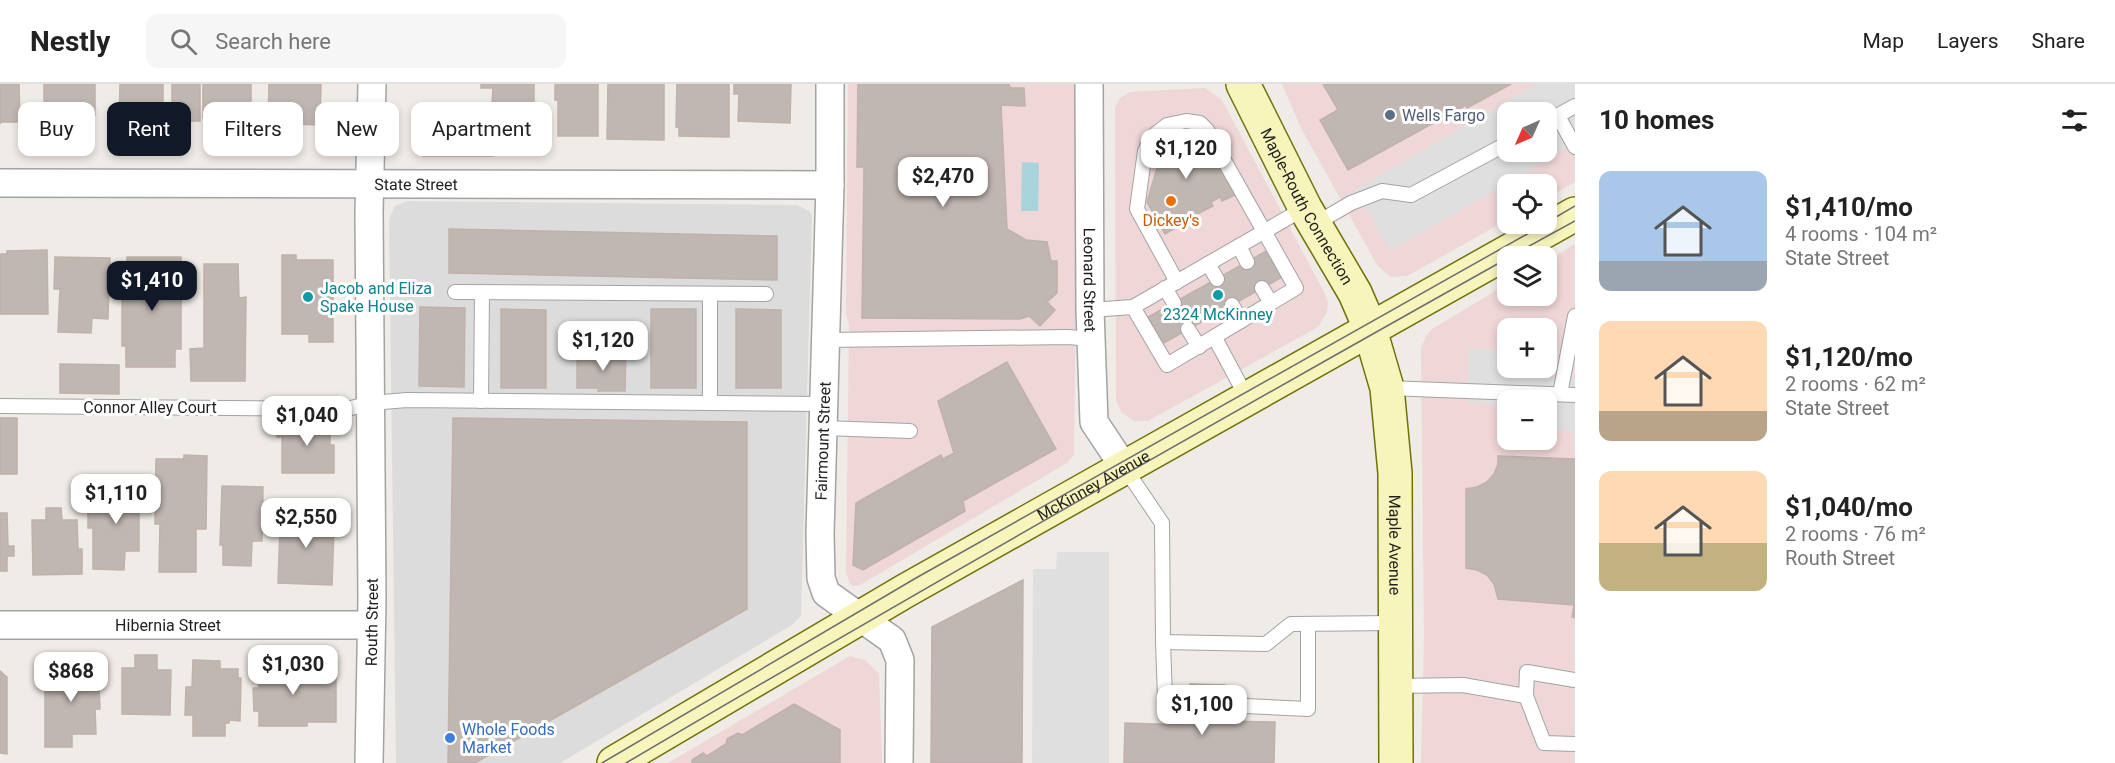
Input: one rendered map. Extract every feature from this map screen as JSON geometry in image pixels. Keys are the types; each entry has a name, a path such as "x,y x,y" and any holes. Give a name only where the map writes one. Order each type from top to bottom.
{"street":[{"name":"Routh Street","path":"369,763 372,84"},
{"name":"Fairmount Street","path":"830,84 830,185 820,534 821,578 826,593 892,640 900,660 899,763"},
{"name":"Leonard Street","path":"1089,84 1090,310 1094,422 1124,467"},
{"name":"Maple-Routh Connection","path":"1243,84 1310,216 1355,293 1370,328"},
{"name":"State Street","path":"0,183 830,185"},
{"name":"McKinney Avenue","path":"614,763 860,618 1124,467 1575,214"},
{"name":"Maple Avenue","path":"1370,328 1387,388 1395,472 1396,763"},
{"name":"Hibernia Street","path":"0,625 371,625"}],"lane":[{"path":"1557,116 1575,106"},
{"path":"1133,307 1167,365 1296,288 1207,130 1200,123 1186,121 1167,125 1153,136 1144,151 1137,209 1171,285 1174,303"},
{"path":"1557,125 1575,147"},
{"path":"1090,310 1133,307 1264,231 1382,191 1411,195 1497,149"},
{"path":"1239,246 1247,262"},
{"path":"1208,264 1216,279"},
{"path":"1263,288 1271,303"},
{"path":"455,292 766,294"},
{"path":"481,400 482,292"},
{"path":"710,294 710,403"},
{"path":"1232,305 1241,321"},
{"path":"1560,394 1575,316"},
{"path":"1188,329 1199,347"},
{"path":"825,340 1068,337 1091,339"},
{"path":"1215,338 1248,398"},
{"path":"1387,388 1575,395"},
{"name":"Connor Alley Court","path":"0,406 347,409 371,403 406,400 710,403 823,416 910,431"},
{"path":"1124,467 1162,523 1165,698 1175,705 1189,705"},
{"path":"1163,642 1266,644 1292,624 1395,623"},
{"path":"1225,705 1308,709 1308,624"},
{"path":"1575,680 1527,672 1526,696 1544,743 1575,744"},
{"path":"1395,686 1462,686 1526,696"}],"shaded area":[{"path":"848,84 1078,84 1074,455 1067,463 860,585 854,586 850,584 846,572 849,324 846,314"},
{"path":"1282,84 1575,84 1575,182 1557,192 1557,174 1497,174 1497,226 1407,276 1391,277 1377,265 1301,128"},
{"path":"1536,84 1575,84 1575,143 1557,154 1557,102 1505,102"},
{"path":"1205,88 1222,100 1324,292 1328,302 1327,312 1318,327 1148,421 1134,421 1122,413 1116,401 1115,108 1120,98 1130,92"},
{"path":"1497,107 1497,162 1543,162 1522,174 1497,174 1497,189 1391,251 1355,190"},
{"path":"408,201 797,205 809,211 812,216 801,616 792,625 560,763 396,763 389,219 395,206"},
{"path":"1575,244 1575,763 1421,763 1424,637 1421,348 1432,329 1497,290 1497,306 1557,306 1557,255"},
{"path":"1468,349 1497,350 1497,378 1575,378 1575,431 1557,430 1557,390 1497,390 1497,404 1468,403"},
{"path":"1057,552 1109,552 1109,763 1032,763 1033,569 1056,569"},
{"path":"850,656 865,660 879,674 882,763 668,763"}],"water":[{"path":"1022,162 1039,163 1038,211 1021,211"}],"building":[{"path":"0,84 19,84 18,122 1,122 0,124"},
{"path":"44,84 95,84 95,102 44,102"},
{"path":"120,84 163,84 163,102 120,102"},
{"path":"172,84 200,84 200,121 191,121 191,102 172,102"},
{"path":"203,84 251,84 251,102 203,102"},
{"path":"269,84 321,84 321,102 315,102 315,125 303,124 303,102 269,102"},
{"path":"481,84 534,84 534,102 492,102 493,88 481,88"},
{"path":"555,84 598,84 598,136 558,136 558,100 555,100"},
{"path":"608,84 664,84 664,140 607,139"},
{"path":"677,84 729,84 729,137 679,136 679,127 676,127"},
{"path":"734,84 791,84 790,123 738,121 739,94 734,94"},
{"path":"858,84 1009,84 1010,88 1024,88 1025,106 1001,105 1007,229 1026,240 1047,242 1051,261 1057,261 1057,293 1047,302 1055,310 1040,326 1029,316 1020,319 862,318 864,167 857,167"},
{"path":"1323,84 1511,84 1467,108 1466,105 1348,170 1320,120 1338,110"},
{"path":"1188,128 1201,133 1235,195 1222,201 1220,197 1211,202 1213,206 1186,220 1184,217 1176,222 1179,226 1165,234 1147,202 1165,141"},
{"path":"449,229 777,236 777,280 449,273"},
{"name":"2324 McKinney","path":"1270,249 1284,276 1162,344 1148,317"},
{"path":"47,250 48,314 0,314 0,254 7,254 7,251"},
{"name":"Jacob and Eliza Spake House","path":"282,255 296,255 296,260 333,260 333,342 309,342 309,334 282,334"},
{"path":"55,257 110,258 108,319 92,318 91,333 58,332 60,289 54,289"},
{"path":"127,257 181,257 181,349 175,349 175,367 126,367 126,346 122,346 122,296 127,297"},
{"path":"204,264 238,264 239,298 246,297 245,381 191,381 190,349 204,348"},
{"path":"420,307 465,308 464,387 419,386"},
{"path":"501,309 546,310 546,388 501,388"},
{"path":"651,309 696,309 696,388 651,388"},
{"path":"736,309 781,310 781,388 736,388"},
{"path":"598,352 626,353 625,391 577,388 577,359 598,360"},
{"path":"1007,362 1056,449 963,501 965,511 863,570 853,565 856,503 941,455 943,459 954,453 938,401"},
{"path":"60,364 119,365 119,394 60,393"},
{"path":"0,418 17,418 17,474 0,474"},
{"path":"453,418 747,422 747,609 475,763 448,763"},
{"path":"288,419 330,419 330,445 334,445 334,473 282,473 282,437 277,437 277,425 288,425"},
{"path":"184,455 207,456 206,529 196,529 196,572 159,572 160,524 155,524 156,459 184,459"},
{"path":"1498,456 1575,459 1575,618 1572,617 1574,605 1498,599 1494,584 1487,575 1466,568 1466,489 1487,482 1494,474"},
{"path":"112,479 139,479 139,551 125,551 124,570 93,569 93,528 88,528 88,508 94,508 94,498 112,498"},
{"path":"222,486 263,487 262,541 252,541 251,566 223,565 223,545 220,545"},
{"path":"46,508 61,508 62,520 77,520 78,549 82,549 82,574 33,575 32,520 46,520"},
{"path":"286,510 330,511 330,528 334,528 332,585 278,583 280,529 285,529"},
{"path":"0,513 7,513 8,546 14,546 14,556 7,556 7,571 0,571"},
{"path":"1023,580 1022,763 931,763 932,627"},
{"path":"135,655 157,655 157,670 171,670 170,715 122,714 122,668 135,668"},
{"path":"258,658 284,658 284,673 336,673 336,722 307,722 307,726 259,726 259,711 254,711 253,688 259,688"},
{"path":"193,660 220,661 220,669 238,669 238,678 241,678 240,721 229,720 229,723 225,723 225,736 193,736 193,715 185,715 186,687 192,687"},
{"path":"55,665 98,665 100,709 95,709 96,734 72,734 72,747 45,747 45,671 55,671"},
{"path":"0,671 7,677 7,754 0,753"},
{"path":"1190,684 1225,685 1225,721 1275,722 1274,763 1124,763 1125,723 1189,725"},
{"path":"794,704 840,730 840,763 692,763 692,760 703,753 707,756 726,744 727,739 738,733 742,735"}],"tram line":[{"path":"1557,217 1575,206"},
{"path":"1529,246 1575,221"},
{"path":"602,763 916,578 1527,234"},
{"path":"626,763 1066,508 1497,264"}],"place":[{"name":"Wells Fargo","path":"1390,115"},
{"name":"Dickey's","path":"1171,201"},
{"name":"2324 McKinney","path":"1218,295"},
{"name":"Jacob and Eliza Spake House","path":"308,297"},
{"name":"Whole Foods Market","path":"450,738"}]}
